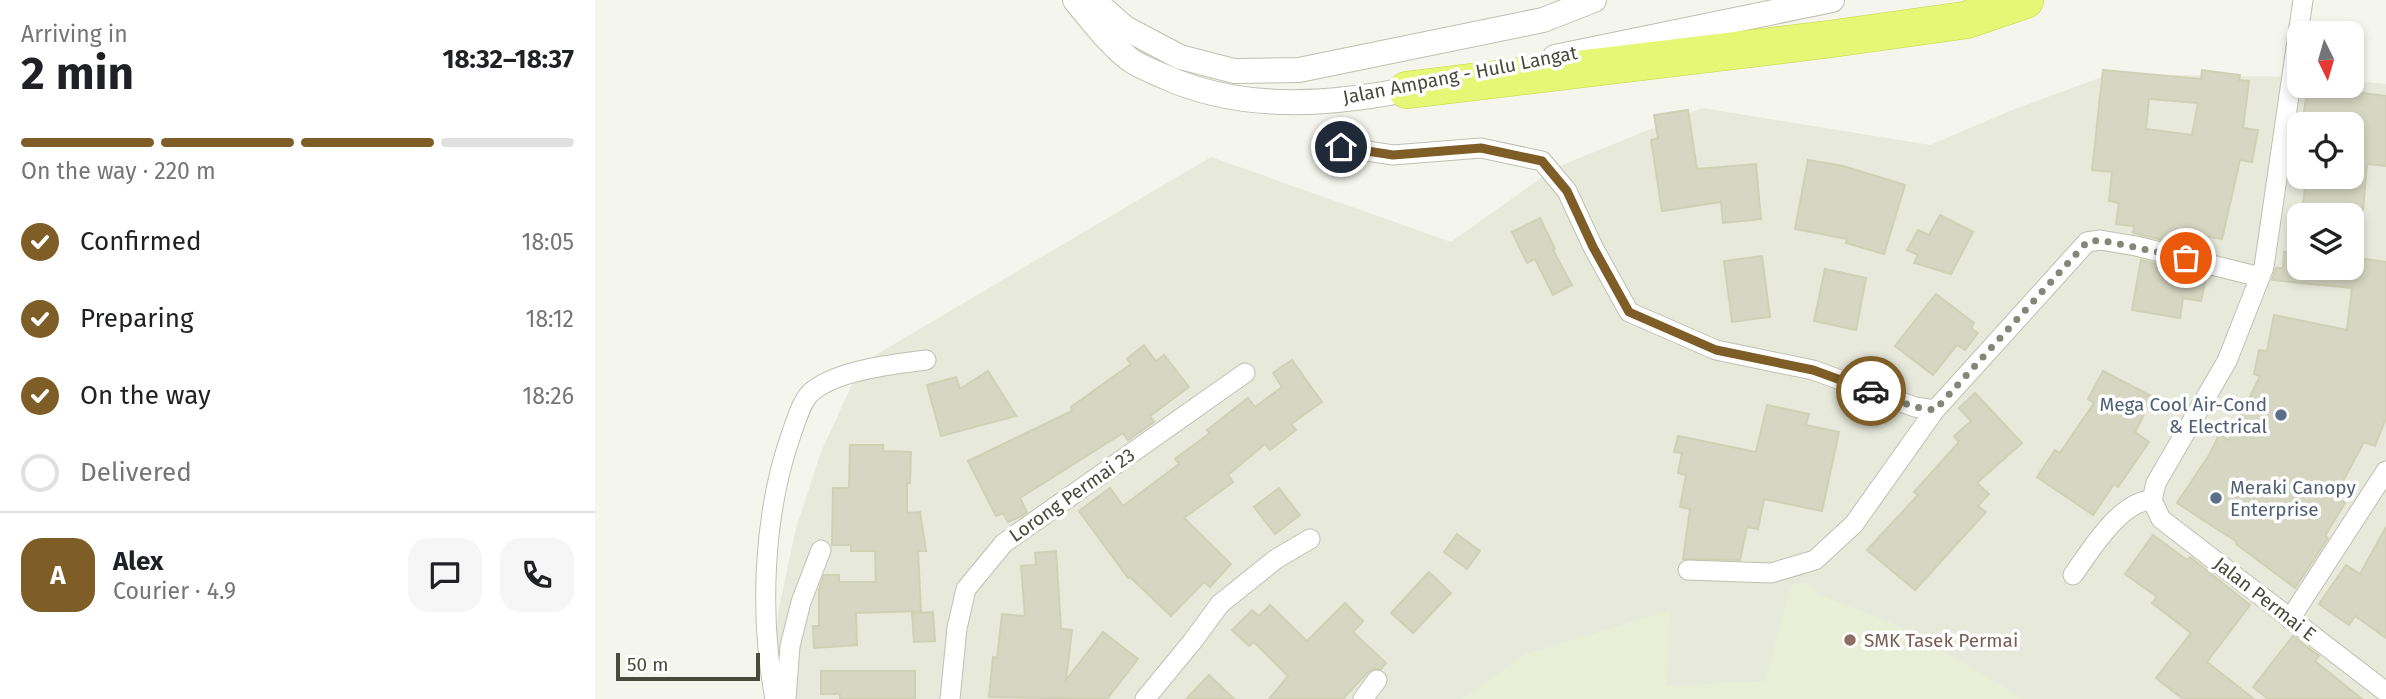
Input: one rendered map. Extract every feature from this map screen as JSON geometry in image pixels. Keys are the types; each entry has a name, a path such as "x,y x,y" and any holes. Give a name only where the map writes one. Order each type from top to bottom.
{"highway":[{"path":"1407,90 1966,20 2025,0"}],"street":[{"name":"Jalan Ampang - Hulu Langat","path":"1075,0 1098,29 1131,61 1178,82 1227,97 1277,103 1333,101 1407,90 1599,47 1832,0"},
{"name":"Jalan Ampang - Hulu Langat","path":"1093,0 1125,28 1180,57 1234,71 1299,70 1543,20 1594,0"},
{"path":"2073,575 2100,536 2117,519 2139,502 2152,500 2156,483 2227,361 2260,277 2302,0"},
{"path":"1341,147 1393,155 1481,148 1542,161 1567,191 1593,247 1629,312 1716,350 1813,370 1915,407 1935,410"},
{"path":"1688,570 1771,573 1815,561 1854,524 1935,410 2087,242 2100,240 2136,246 2260,277"},
{"path":"775,699 767,657 768,541 777,482 799,412 812,390 841,377 867,369 926,360"},
{"name":"Lorong Permai 23","path":"950,699 957,628 966,589 1004,543 1245,373"},
{"path":"2290,620 2386,471"},
{"name":"Jalan Permai E","path":"2152,500 2161,519 2386,692"},
{"path":"1145,699 1220,604 1276,559 1310,539"},
{"path":"786,699 790,646 801,602 821,550"},
{"path":"1363,699 1377,680"}],"shaded area":[{"path":"2110,74 2287,77 2287,98 2364,98 2364,82 2386,84 2386,699 767,699 779,608 796,528 821,452 862,363 1211,157 1451,242 1555,168 1702,108 1930,145 2010,111"},
{"name":"SMK Tasek Permai","path":"1808,582 1820,595 1900,626 2024,699 1462,699 1526,654 1671,610 1667,686 1765,681 1791,585"}],"building":[{"path":"2103,70 2201,79 2202,70 2240,75 2239,80 2249,81 2243,128 2258,130 2252,162 2240,160 2222,239 2176,231 2175,243 2133,233 2134,226 2116,224 2119,203 2109,201 2112,172 2092,170","holes":["2149,99 2198,103 2192,135 2146,129"]},
{"path":"2364,93 2386,96 2386,166 2367,164 2364,203 2303,203 2305,189 2364,189 2364,112 2304,112 2306,98 2364,98"},
{"path":"1688,110 1697,169 1756,164 1761,219 1723,223 1721,202 1662,211 1651,140 1658,138 1654,115"},
{"path":"1808,160 1843,166 1905,185 1884,254 1846,243 1847,239 1795,229"},
{"path":"1940,215 1973,232 1951,274 1914,263 1918,255 1907,250 1918,230 1929,235"},
{"path":"1540,218 1572,285 1553,295 1535,259 1527,263 1512,232"},
{"path":"2284,252 2287,252 2287,280 2364,280 2364,259 2386,262 2386,418 2375,446 2364,442 2335,496 2345,503 2325,536 2328,538 2295,588 2236,544 2237,542 2177,503 2219,435 2229,440 2260,376 2254,374 2259,350 2267,351 2274,315 2347,330 2352,288 2272,280 2276,268 2283,268"},
{"path":"1762,256 1770,317 1732,322 1724,261"},
{"path":"2141,260 2172,268 2171,271 2206,277 2201,301 2183,298 2180,318 2132,310"},
{"path":"1825,269 1866,278 1856,330 1814,321"},
{"path":"1936,294 1974,323 1971,328 1978,333 1965,350 1957,345 1933,375 1895,346"},
{"path":"1144,345 1156,361 1164,355 1189,387 1150,416 1154,422 1128,440 1123,433 1020,498 1027,512 1022,516 1008,522 1003,513 996,516 968,461 1072,411 1071,407 1131,364 1127,359"},
{"path":"1292,360 1322,402 1291,424 1296,430 1270,450 1265,444 1228,475 1233,482 1184,518 1231,564 1210,587 1204,582 1171,616 1128,578 1079,511 1110,488 1123,506 1179,464 1175,459 1210,433 1207,430 1248,398 1255,407 1282,387 1273,373"},
{"path":"988,371 1016,416 941,436 927,385 956,377 960,389"},
{"path":"2103,371 2153,397 2135,432 2149,442 2118,487 2114,484 2093,515 2037,477 2055,450 2060,453 2094,403 2088,399"},
{"path":"1975,393 2022,443 1977,483 1989,494 1978,506 1986,512 1915,590 1867,550 1918,495 1914,492 1959,442 1954,436 1971,421 1959,408"},
{"path":"1767,405 1809,414 1806,425 1839,432 1822,511 1764,499 1758,529 1747,527 1740,560 1683,559 1690,509 1680,507 1686,475 1678,473 1682,453 1674,452 1678,436 1756,452"},
{"path":"850,445 883,445 883,451 911,452 907,513 920,512 926,551 918,551 921,611 856,613 857,645 814,648 813,626 819,626 819,590 824,575 839,575 839,582 876,582 875,551 851,551 851,545 832,545 833,488 849,488"},
{"path":"1279,488 1300,515 1275,534 1254,507"},
{"path":"2386,527 2386,638 2355,616 2349,625 2319,604 2346,565 2360,574"},
{"path":"1457,534 1480,551 1467,569 1444,552"},
{"path":"2153,535 2187,560 2190,557 2250,605 2207,662 2254,699 2183,699 2156,678 2191,633 2152,603 2157,597 2125,574"},
{"path":"1056,551 1061,629 1072,630 1066,680 1103,632 1138,659 1107,699 989,697 993,657 997,658 1002,614 1025,616 1021,566 1036,565 1035,553"},
{"path":"1429,572 1451,593 1413,633 1391,613"},
{"path":"1345,603 1363,621 1353,632 1386,663 1381,669 1368,672 1343,699 1269,699 1288,676 1254,642 1249,646 1232,630 1252,610 1259,616 1270,605 1307,641"},
{"path":"933,612 935,641 914,642 912,613"},
{"path":"2293,636 2319,656 2315,661 2362,699 2268,699 2253,687"},
{"path":"821,671 915,671 915,699 840,699 840,694 821,694"},
{"path":"1209,675 1234,699 1186,699"}],"way so far":[{"path":"1871,391 1915,407 1935,410 2087,242 2100,240 2186,258"}],"place":[{"name":"Mega Cool Air-Cond & Electrical","path":"2281,415"},
{"name":"Meraki Canopy Enterprise","path":"2216,498"},
{"name":"SMK Tasek Permai","path":"1850,640"}],"route":[{"path":"1341,147 1393,155 1481,148 1542,161 1567,191 1593,247 1629,312 1716,350 1813,370 1871,391"}]}
